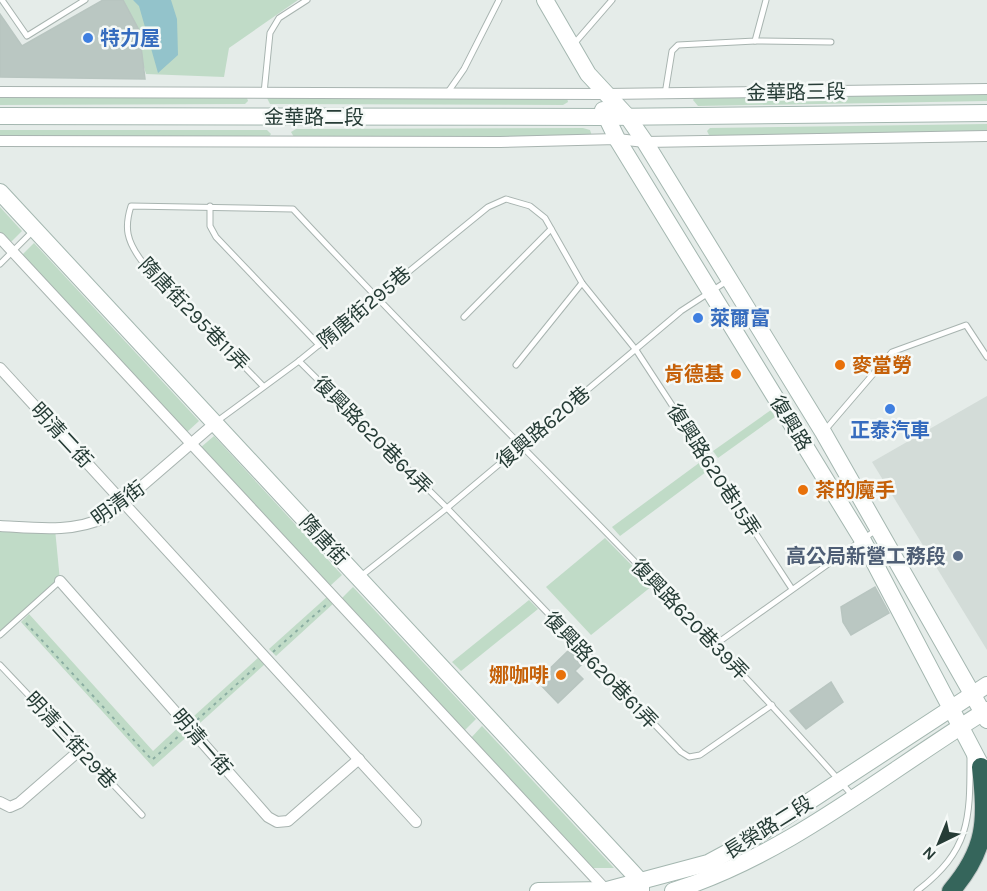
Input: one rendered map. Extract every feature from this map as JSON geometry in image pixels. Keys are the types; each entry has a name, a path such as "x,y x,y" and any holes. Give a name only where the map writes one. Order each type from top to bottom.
{"highway":[{"path":"951,891 976,860 985,836 987,808 984,772"}],"street":[{"name":"復興路","path":"545,0 599,93 617,140 862,539 984,772"},
{"name":"金華路三段","path":"599,93 987,89"},
{"name":"金華路二段","path":"0,92 599,93"},
{"name":"復興路","path":"599,93 627,116 645,142 980,690 986,715"},
{"name":"金華路三段","path":"627,116 987,113"},
{"name":"金華路二段","path":"0,116 627,116"},
{"path":"617,140 645,142 987,136"},
{"name":"金華路二段","path":"0,141 500,142 617,140"},
{"name":"隋唐街","path":"0,192 359,578 641,886"},
{"name":"隋唐街","path":"0,238 607,891"},
{"name":"明清二街","path":"0,368 123,503"},
{"name":"明清街","path":"0,526 55,529 87,526 106,517 215,423"},
{"path":"123,503 416,822"},
{"name":"明清一街","path":"60,581 268,818 278,822 288,821 359,759"},
{"name":"長榮路二段","path":"538,891 607,891 641,886 708,862 747,843 980,690"},
{"name":"長榮路二段","path":"673,891 712,879 758,856 855,798 961,726 986,715"},
{"path":"0,802 10,807 19,803 80,750"}],"lane":[{"path":"2,0 27,36 85,0"},
{"name":"金華路二段","path":"264,93 270,33 279,18 308,0"},
{"path":"448,92 464,69 499,0"},
{"path":"572,46 612,0"},
{"path":"755,41 766,0"},
{"path":"665,94 672,51 678,45 755,41 831,42"},
{"name":"隋唐街295巷","path":"215,423 299,361 488,207 506,199 516,201"},
{"name":"復興路620巷15弄","path":"516,201 530,206 545,218 582,283 636,350 792,589"},
{"name":"隋唐街295巷11弄","path":"210,206 131,206 126,224 129,244 141,260 263,386"},
{"path":"210,206 210,226 216,237 319,345"},
{"name":"復興路620巷39弄","path":"210,206 293,209 375,297 716,644 855,798"},
{"path":"464,317 551,229"},
{"path":"0,264 35,230"},
{"name":"復興路620巷","path":"359,578 447,508 681,311 729,280"},
{"path":"516,365 582,283"},
{"path":"823,432 892,352 966,325 987,357"},
{"name":"復興路620巷64弄","path":"299,361 447,508"},
{"name":"復興路620巷61弄","path":"447,508 609,679 689,758 700,755 772,705"},
{"path":"716,644 879,528"},
{"path":"0,635 60,581"},
{"name":"明清三街29巷","path":"0,665 142,815"},
{"path":"917,891 944,866 961,844 971,799 970,745"}],"path":[{"path":"20,616 152,760 334,597"}],"shaded area":[{"name":"高公局新營工務段","path":"987,396 987,650 872,462"}],"green space":[{"path":"120,0 298,0 229,48 224,77 146,74 126,6"},
{"path":"987,94 987,101 698,106 693,100 696,96"},
{"path":"0,95 247,98 248,101 245,104 0,105"},
{"path":"267,98 567,98 568,102 563,105 270,104"},
{"path":"987,124 987,133 710,137 707,131 710,128"},
{"path":"583,128 590,130 592,136 294,137 291,132 296,129"},
{"path":"0,130 267,130 271,134 269,137 0,138"},
{"path":"0,207 22,231 10,243 0,232"},
{"path":"34,243 199,421 187,432 21,256"},
{"path":"771,410 775,417 718,458 713,451"},
{"path":"214,436 342,575 330,586 200,448"},
{"path":"699,463 706,472 620,536 612,527"},
{"path":"0,526 55,529 60,581 0,635"},
{"path":"605,538 652,586 591,635 546,587"},
{"path":"353,587 476,719 464,731 341,599"},
{"path":"328,596 335,602 276,656 269,649"},
{"path":"529,600 538,609 461,671 452,662"},
{"path":"29,614 153,751 182,724 191,733 153,767 21,622"},
{"path":"259,657 265,664 200,723 194,716"},
{"path":"482,726 614,868 590,868 470,739"}],"water":[{"path":"133,0 171,0 177,19 178,55 158,73 139,6"}],"building":[{"name":"特力屋","path":"103,0 123,0 139,30 145,79 0,77 0,14 22,46"},
{"path":"875,587 889,613 851,635 843,622 841,607"},
{"name":"娜咖啡","path":"570,649 584,662 575,671 583,679 558,703 537,681"},
{"path":"831,682 843,702 806,729 790,711"}],"place":[{"name":"特力屋","path":"88,38"},
{"name":"萊爾富","path":"698,318"},
{"name":"麥當勞","path":"840,365"},
{"name":"肯德基","path":"736,374"},
{"name":"正泰汽車","path":"890,409"},
{"name":"茶的魔手","path":"803,490"},
{"name":"高公局新營工務段","path":"958,556"},
{"name":"娜咖啡","path":"561,675"}]}
